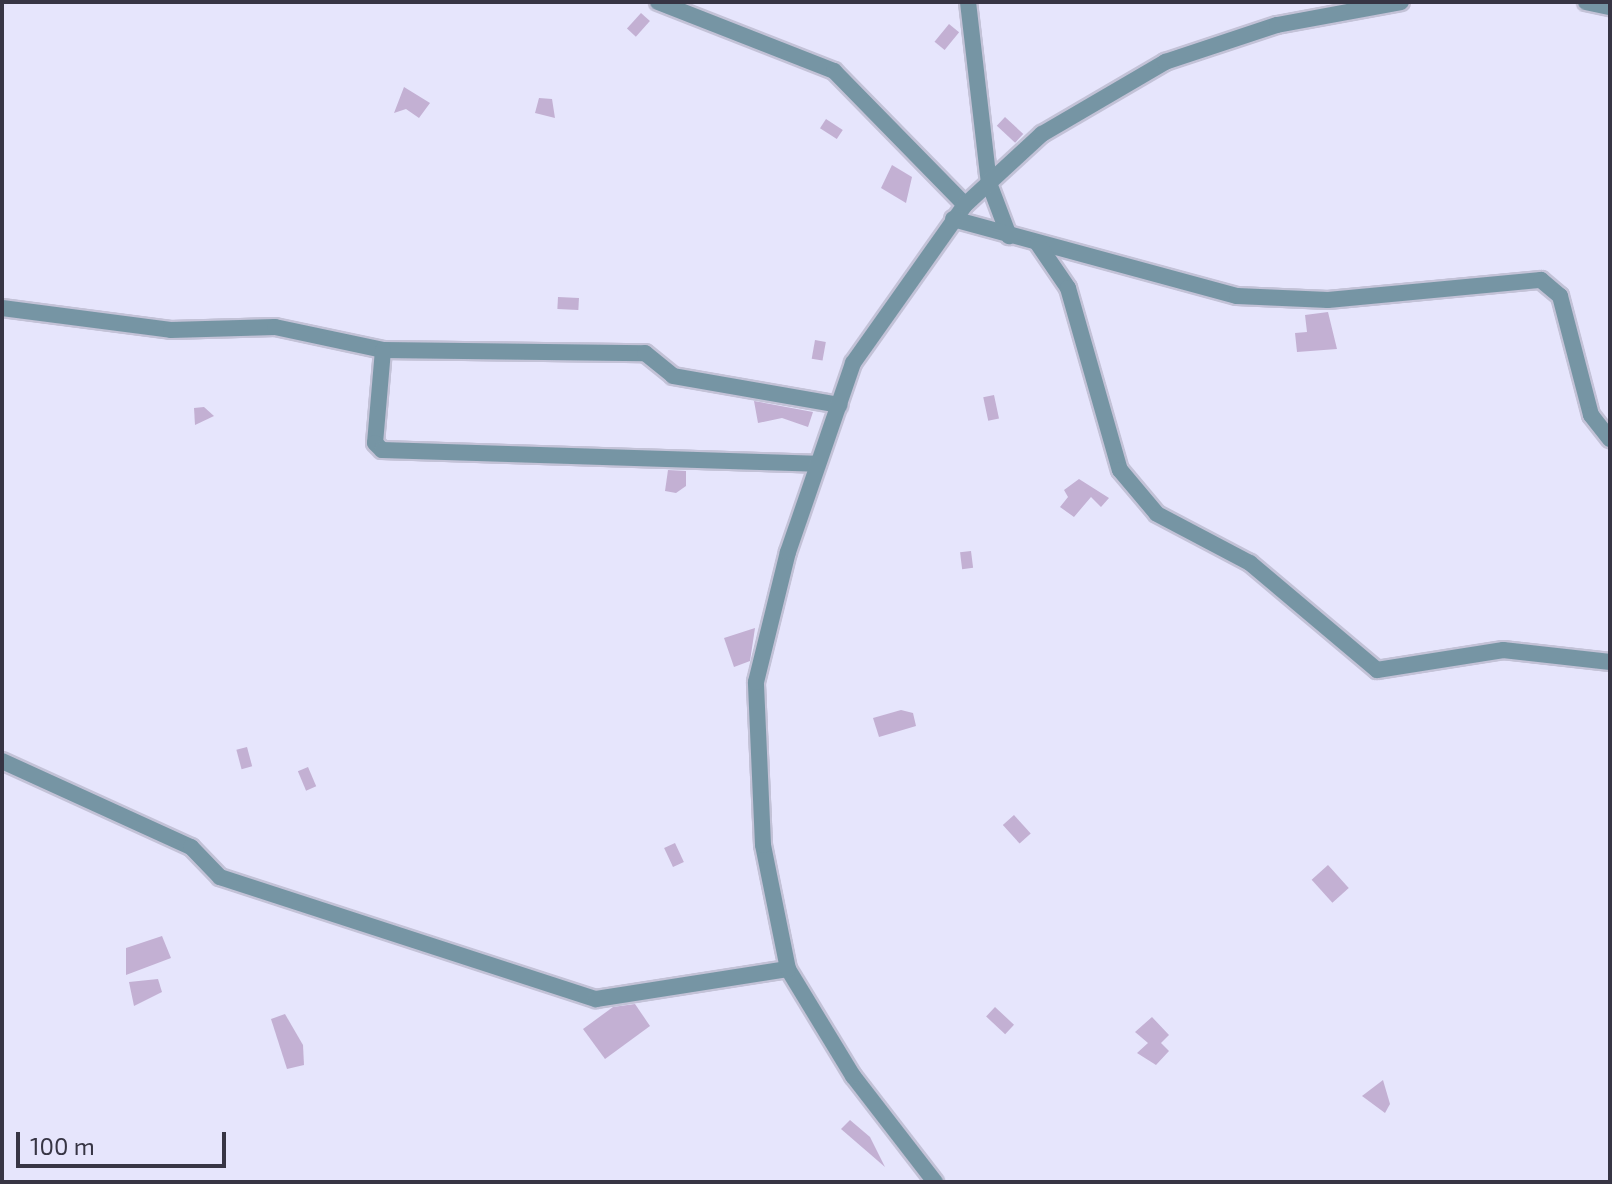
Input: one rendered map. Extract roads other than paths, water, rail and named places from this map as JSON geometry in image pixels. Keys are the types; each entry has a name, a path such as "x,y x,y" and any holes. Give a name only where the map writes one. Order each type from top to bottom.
{"street":[{"path":"658,2 834,71 931,162 965,205"},
{"path":"968,2 989,183 1009,236"},
{"path":"935,1182 853,1076 788,969 763,845 756,682 816,464 859,352 953,219 1042,134 1165,62 1277,25 1401,2"},
{"path":"1586,2 1610,7"},
{"path":"953,219 1237,296 1328,300 1541,280 1560,296 1591,415 1610,439"},
{"path":"1038,244 1068,288 1120,470 1157,514 1250,563 1377,670 1503,650 1610,662"},
{"path":"2,308 171,330 275,327 383,350 645,353 673,376 839,405"},
{"path":"383,350 375,443 382,450 816,464"},
{"path":"2,761 191,847 220,877 596,999 788,969"}]}
